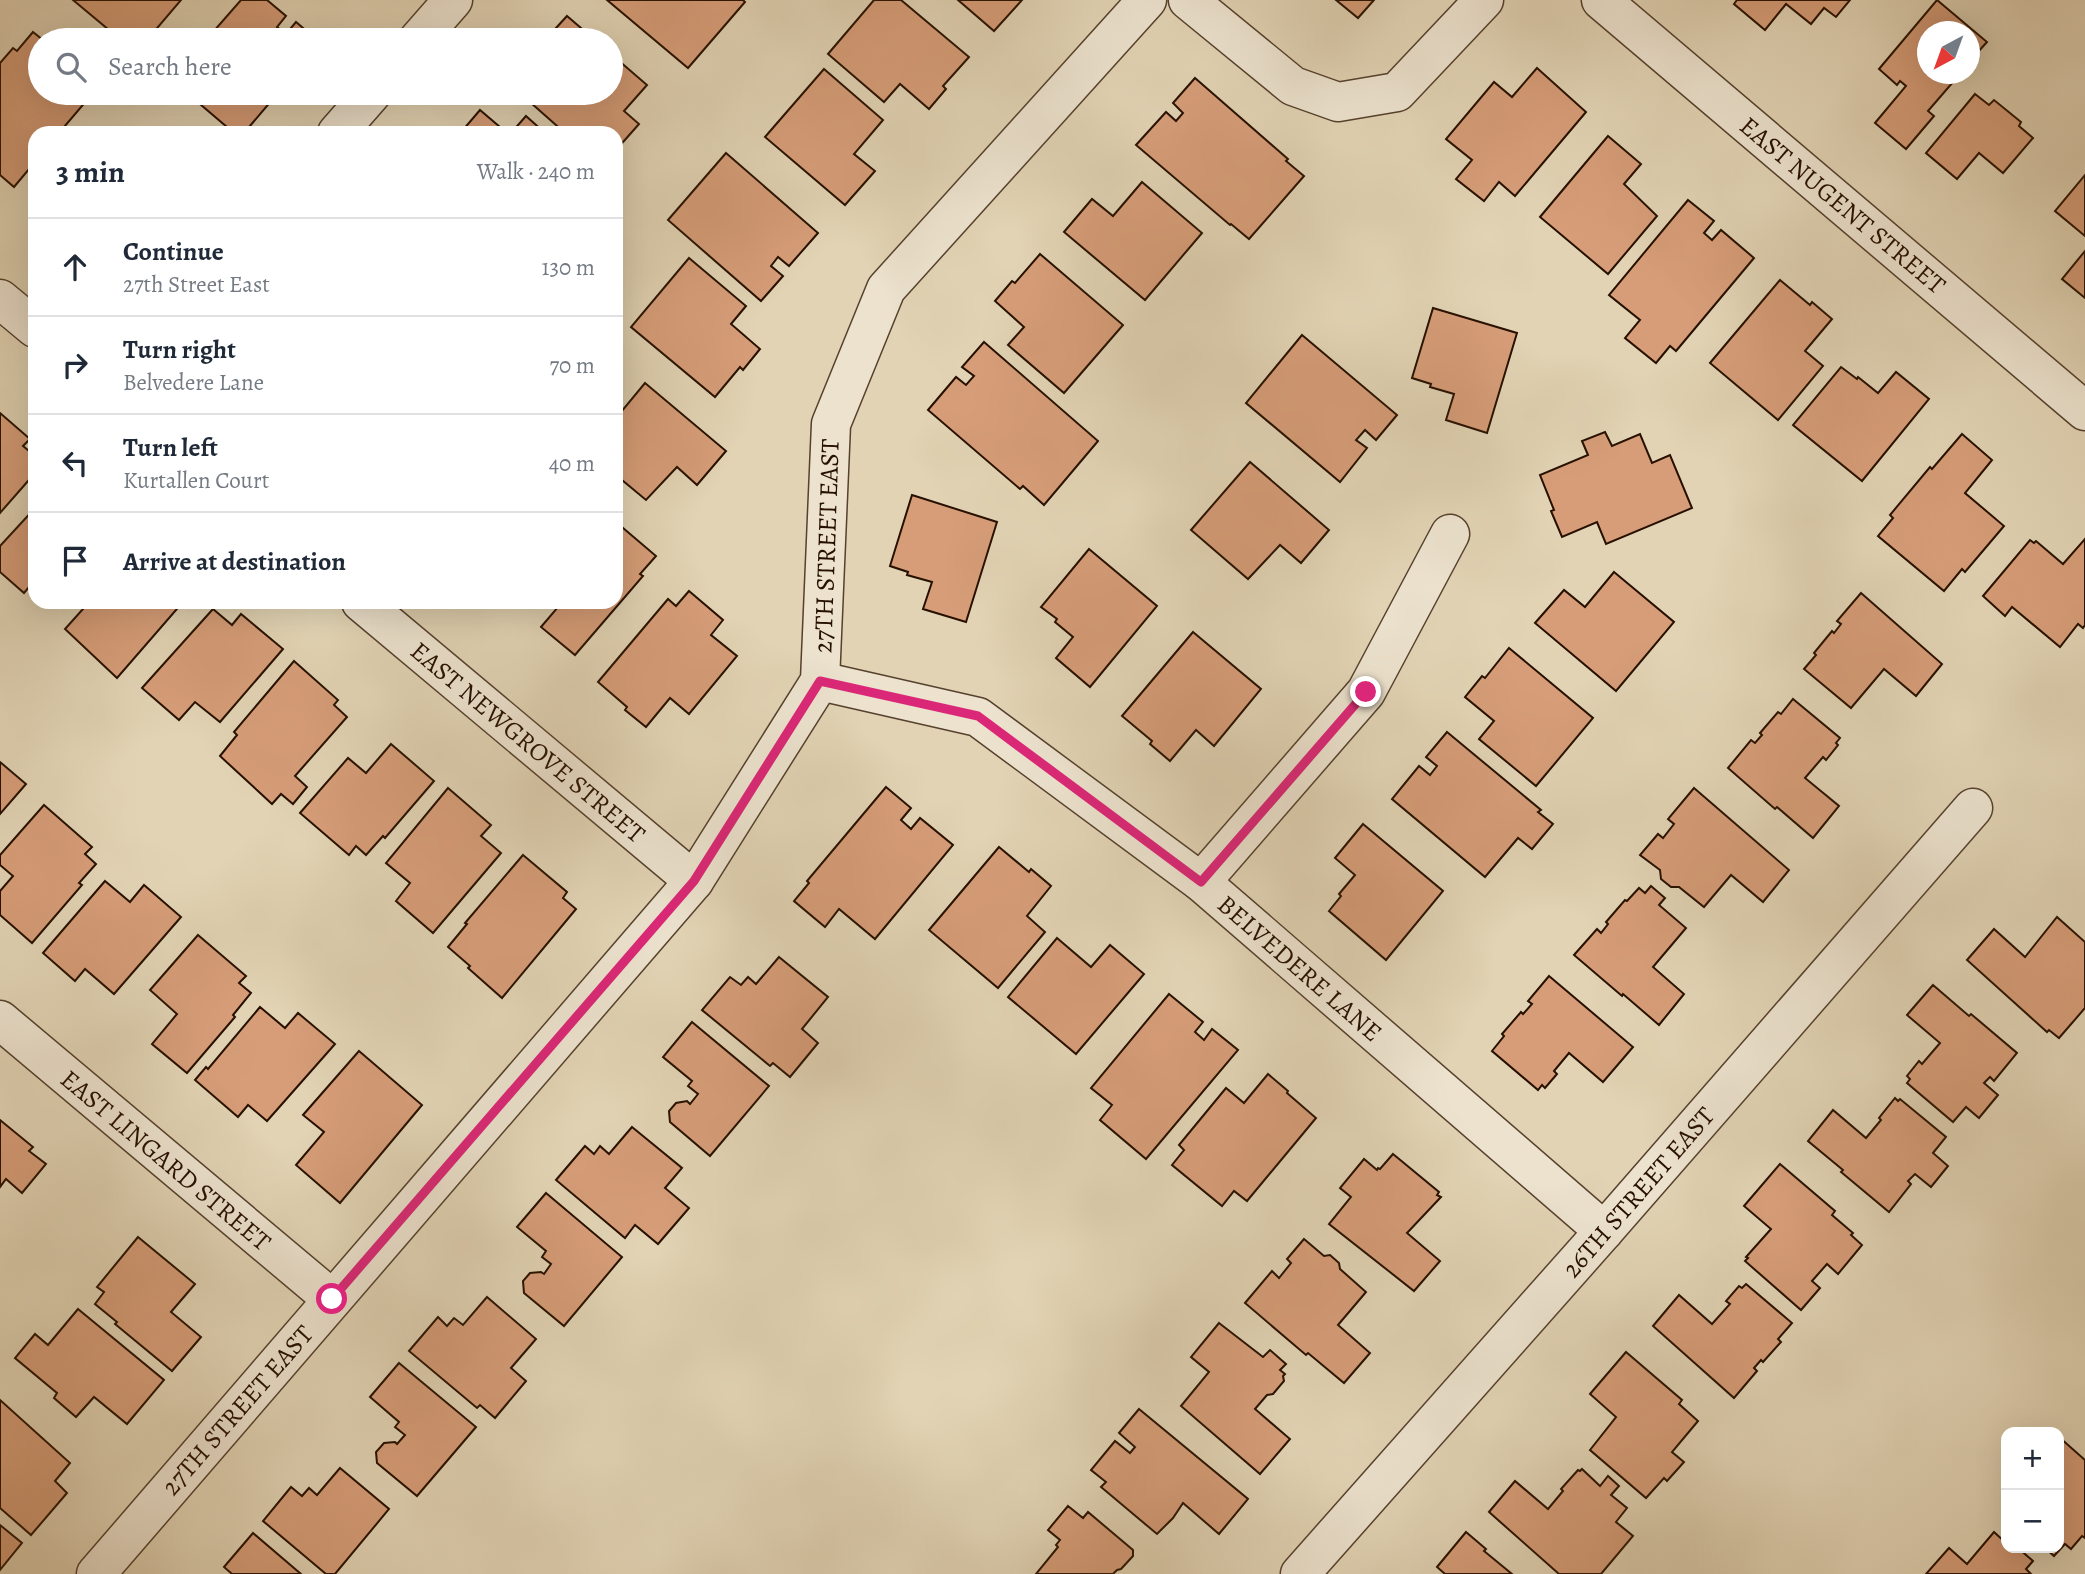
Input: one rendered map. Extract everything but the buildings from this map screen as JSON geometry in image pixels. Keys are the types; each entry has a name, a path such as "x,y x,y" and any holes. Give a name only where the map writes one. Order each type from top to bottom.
{"street":[{"name":"27TH STREET EAST","path":"96,1574 694,881 820,681 831,424 886,289 1147,0"},
{"path":"1188,0 1293,86 1338,102 1397,92 1484,0"},
{"name":"EAST NUGENT STREET","path":"1601,0 2085,411"},
{"path":"426,28 444,3"},
{"path":"343,126 362,105"},
{"path":"0,299 28,322"},
{"path":"1201,882 1366,692 1450,534"},
{"name":"EAST NEWGROVE STREET","path":"369,609 694,881"},
{"name":"BELVEDERE LANE","path":"820,681 978,716 1201,882 1604,1231"},
{"name":"26TH STREET EAST","path":"1300,1574 1973,808"},
{"name":"EAST LINGARD STREET","path":"0,1020 332,1299"}],"route":[{"path":"332,1299 694,881 820,681 978,716 1201,882 1366,692"}]}
